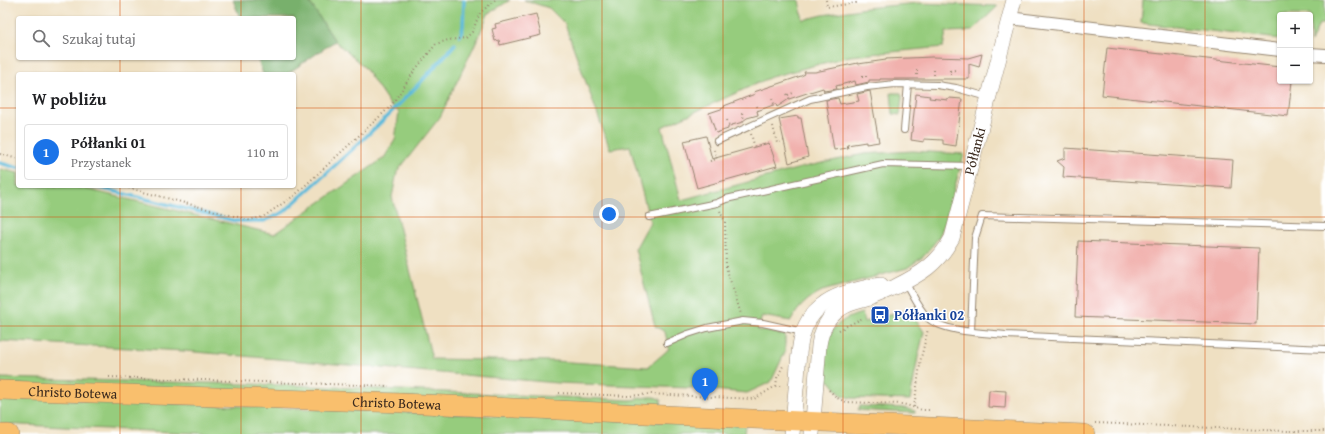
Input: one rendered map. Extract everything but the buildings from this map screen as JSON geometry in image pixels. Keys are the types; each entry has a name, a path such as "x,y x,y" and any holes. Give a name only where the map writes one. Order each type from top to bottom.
{"main road":[{"name":"Christo Botewa","path":"0,390 410,403 813,428 1088,428"},
{"path":"0,434 9,434"}],"street":[{"name":"Półłanki","path":"813,428 819,342 829,320 843,307 874,296 904,282 931,266 942,255 956,228 1014,0"},
{"path":"1009,18 1277,50"},
{"path":"1313,54 1325,55"},
{"name":"Półłanki","path":"793,427 799,344 803,332 814,313 828,301 851,292 865,288 904,282"}],"lane":[{"path":"718,144 810,99 867,87 895,84 937,85 956,88 989,98"},
{"path":"904,130 908,84"},
{"path":"649,217 717,203 726,199 883,164 972,166"},
{"path":"971,331 975,238 982,216 1325,226"},
{"path":"904,282 920,309 931,320 938,324 959,330 1005,335 1325,349"},
{"path":"668,343 688,334 707,328 743,320 803,332"}],"path":[{"path":"129,188 249,220 263,217 295,195 391,106 415,70 436,44 448,40 466,38 472,32 480,13 495,0"},
{"path":"826,0 827,7 856,3 856,0"},
{"path":"950,71 955,70"},
{"path":"862,78 866,77 866,75"},
{"path":"788,95 793,93 792,92"},
{"path":"771,121 777,143 785,140"},
{"path":"750,131 755,148"},
{"path":"710,161 716,159 714,150 718,144"},
{"path":"0,154 16,158"},
{"path":"717,203 725,222 726,267 743,320"},
{"path":"838,331 863,318"},
{"path":"914,407 921,358 927,334"},
{"path":"776,386 777,378 784,363"},
{"path":"824,388 828,389 839,400 903,404 922,410 929,410"},
{"path":"1088,428 1287,432 1325,431"}],"green space":[{"path":"233,0 308,0 335,41 290,72 262,72 258,60 296,60 296,16 239,16"},
{"path":"308,0 510,0 488,14 440,117 397,172 392,197 432,359 554,361 648,367 669,349 665,332 655,326 635,249 650,222 630,146 610,149 565,24 549,8 524,0 799,0 803,20 866,8 918,3 998,6 972,31 946,32 943,47 850,56 771,77 662,127 681,200 804,167 864,154 913,151 964,154 944,225 939,237 924,256 907,268 822,291 804,303 791,321 762,316 758,330 785,335 785,352 771,382 747,393 690,388 557,383 184,351 0,341 0,169 16,173 16,188 81,188 274,234 384,158 395,140 399,112 391,106 365,68 335,41"},
{"path":"1143,0 1325,0 1325,24 1319,24 1313,38 1313,12 1277,12 1277,39 1141,23"},
{"path":"891,93 901,93 900,115 893,114"},
{"path":"907,310 912,313 924,332 910,400 850,398 841,395 830,381 823,381 828,338 832,330 839,323 862,313 864,322"},
{"path":"0,378 288,385 629,400 654,397 661,400 661,405 650,407 0,384"},
{"path":"0,397 745,425 744,434 214,434 0,424"},
{"path":"860,406 903,408 915,411 915,413 858,410"}],"waterway":[{"path":"460,36 463,27 464,0"},
{"path":"100,188 236,221 264,221 284,212 350,151 394,110 455,44"},
{"path":"0,163 16,167"}],"place":[{"name":"Półłanki 02","path":"880,315"},
{"name":"Półłanki 01","path":"705,401"}]}
